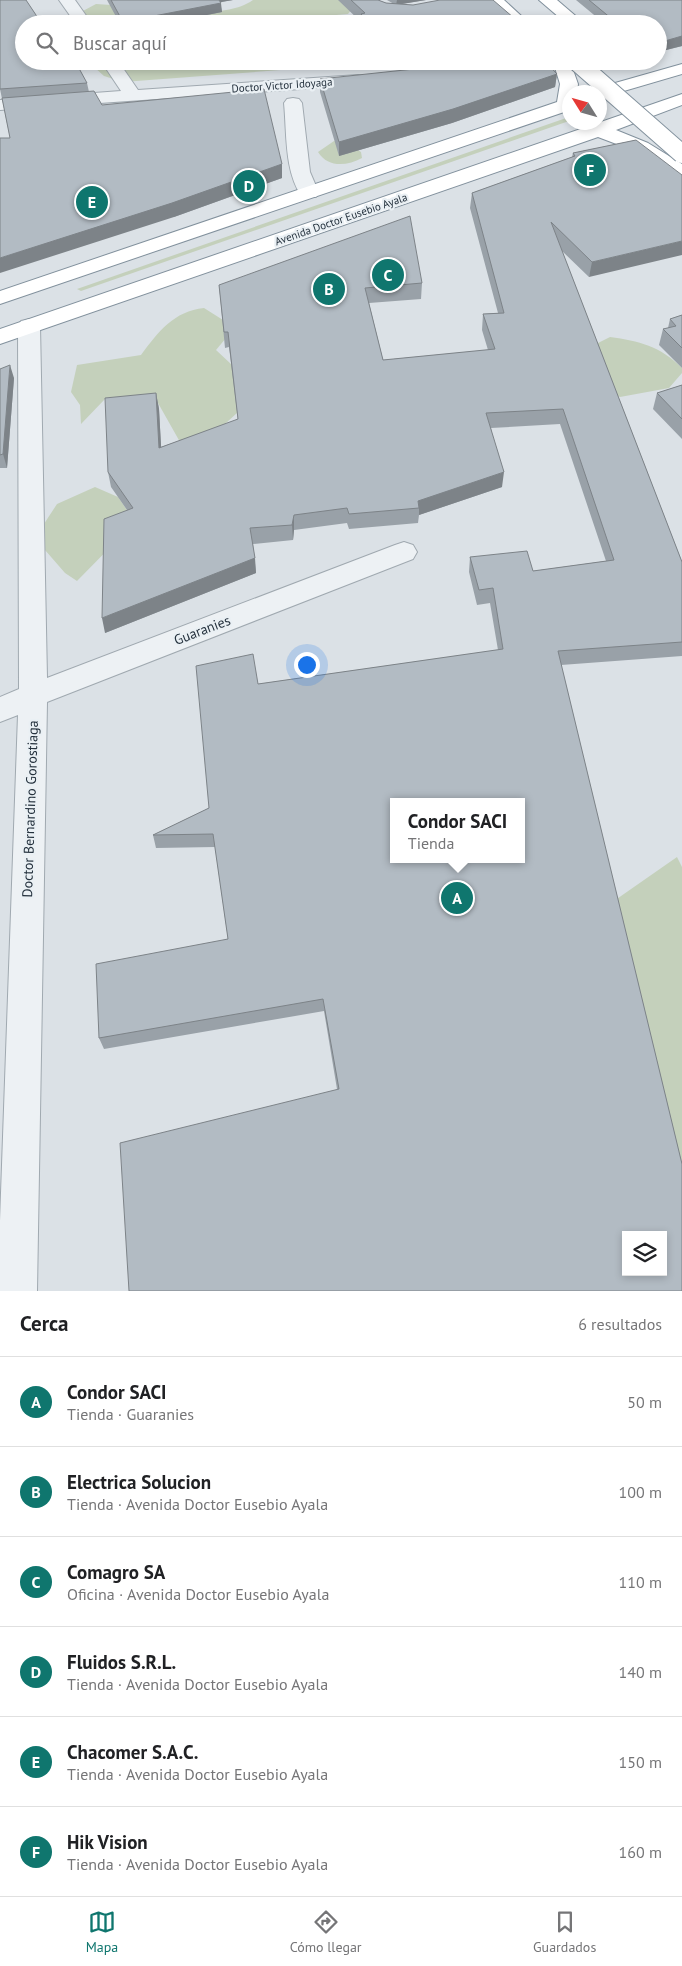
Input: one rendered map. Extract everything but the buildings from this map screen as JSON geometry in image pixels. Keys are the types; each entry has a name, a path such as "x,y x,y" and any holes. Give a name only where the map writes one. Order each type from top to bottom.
{"highway":[{"path":"494,0 512,15"},
{"path":"505,0 522,15"},
{"path":"547,0 565,15"},
{"path":"530,6 540,15"},
{"path":"564,70 569,85"},
{"path":"570,70 682,154"},
{"path":"605,70 682,136"},
{"path":"607,91 678,71"},
{"name":"Avenida Doctor Eusebio Ayala","path":"0,337 597,132 682,99"},
{"path":"0,298 562,106"},
{"path":"597,132 622,137 645,146 682,173"}],"street":[{"path":"67,0 78,15"},
{"path":"115,70 133,96"},
{"name":"Doctor Victor Idoyaga","path":"0,105 378,78"},
{"path":"293,103 300,172 309,193"},
{"name":"Doctor Bernardino Gorostiaga","path":"11,1272 33,695 30,326"},
{"name":"Guaranies","path":"0,710 33,695 404,552"}],"green space":[{"path":"253,0 359,0 348,14 204,15 247,4"},
{"path":"96,4 111,5 123,15 81,15 81,12"},
{"path":"97,70 282,70 123,82 104,76"},
{"path":"562,119 562,123 81,291 77,289"},
{"path":"334,141 349,144 361,152 362,158 344,164 327,161 318,152"},
{"path":"204,308 223,320 231,332 216,350 231,364 261,382 237,413 215,433 180,442 158,403 105,399 81,424 80,405 71,392 77,365 141,355 160,331 175,318 184,313"},
{"path":"610,337 640,343 666,354 682,368 682,373 669,388 620,397 577,370 590,347"},
{"path":"95,487 118,497 135,522 77,581 65,573 45,550 40,530 57,504"},
{"path":"677,857 682,867 682,1259 611,903"}],"place":[{"name":"Hik Vision","path":"590,170"},
{"name":"Fluidos S.R.L.","path":"249,186"},
{"name":"Chacomer S.A.C.","path":"92,202"},
{"name":"Comagro SA","path":"388,275"},
{"name":"Electrica Solucion","path":"329,289"},
{"name":"Condor SACI","path":"457,898"}]}
